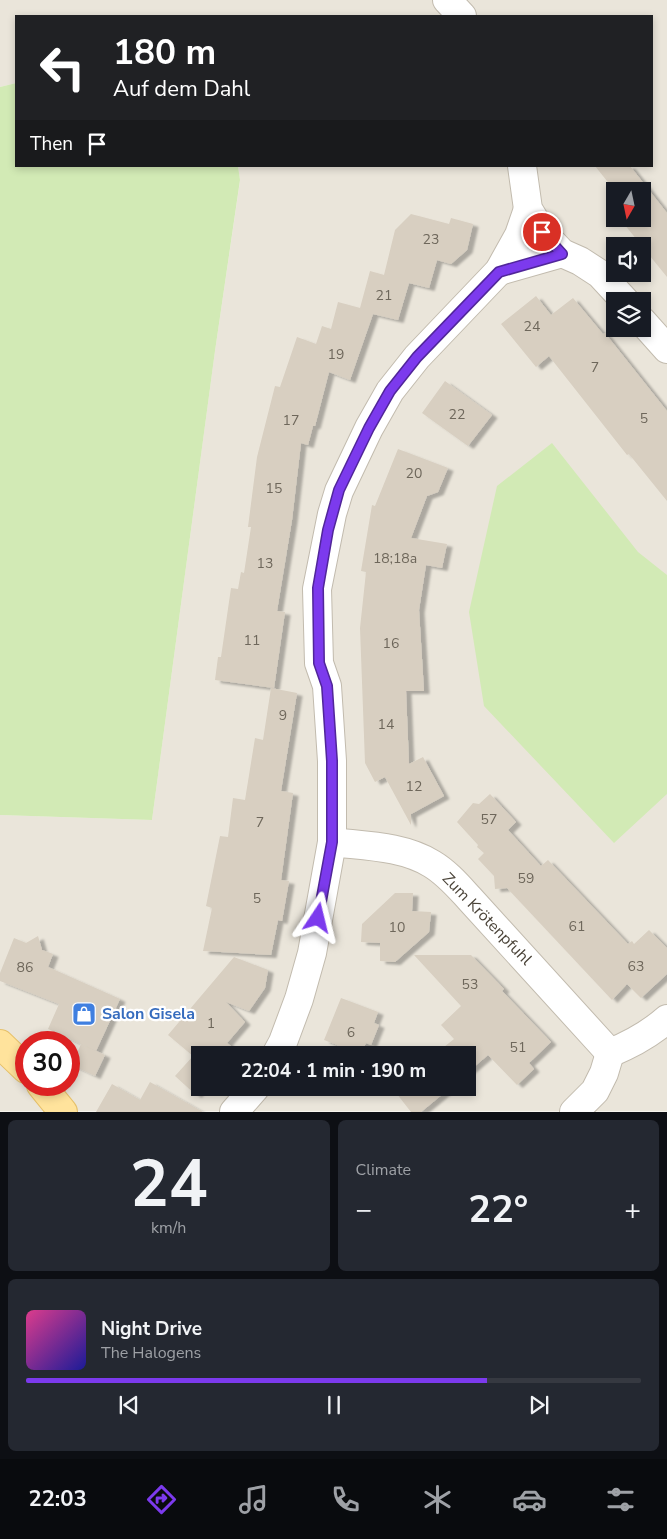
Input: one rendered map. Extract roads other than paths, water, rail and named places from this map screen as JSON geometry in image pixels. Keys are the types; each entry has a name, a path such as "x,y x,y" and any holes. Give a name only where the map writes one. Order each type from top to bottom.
{"main road":[{"path":"0,1044 15,1058"},
{"path":"49,1096 63,1112"}],"street":[{"path":"447,0 461,15"},
{"path":"522,167 528,210 542,232 562,254 580,261 600,274 617,292"},
{"path":"281,1046 299,999 312,953 332,842 332,761 327,686 319,663 318,588 330,522 339,490 364,436 390,391 417,357 499,272 519,236 528,210"},
{"path":"499,272 562,254"},
{"path":"651,331 667,349"},
{"name":"Zum Krötenpfuhl","path":"332,842 389,849 410,854 432,864 463,891 610,1053"},
{"path":"574,1112 595,1092 604,1073 610,1053 634,1043 667,1019"},
{"path":"234,1112 248,1096"}],"place":[{"name":"Salon Gisela","path":"84,1014"}]}
